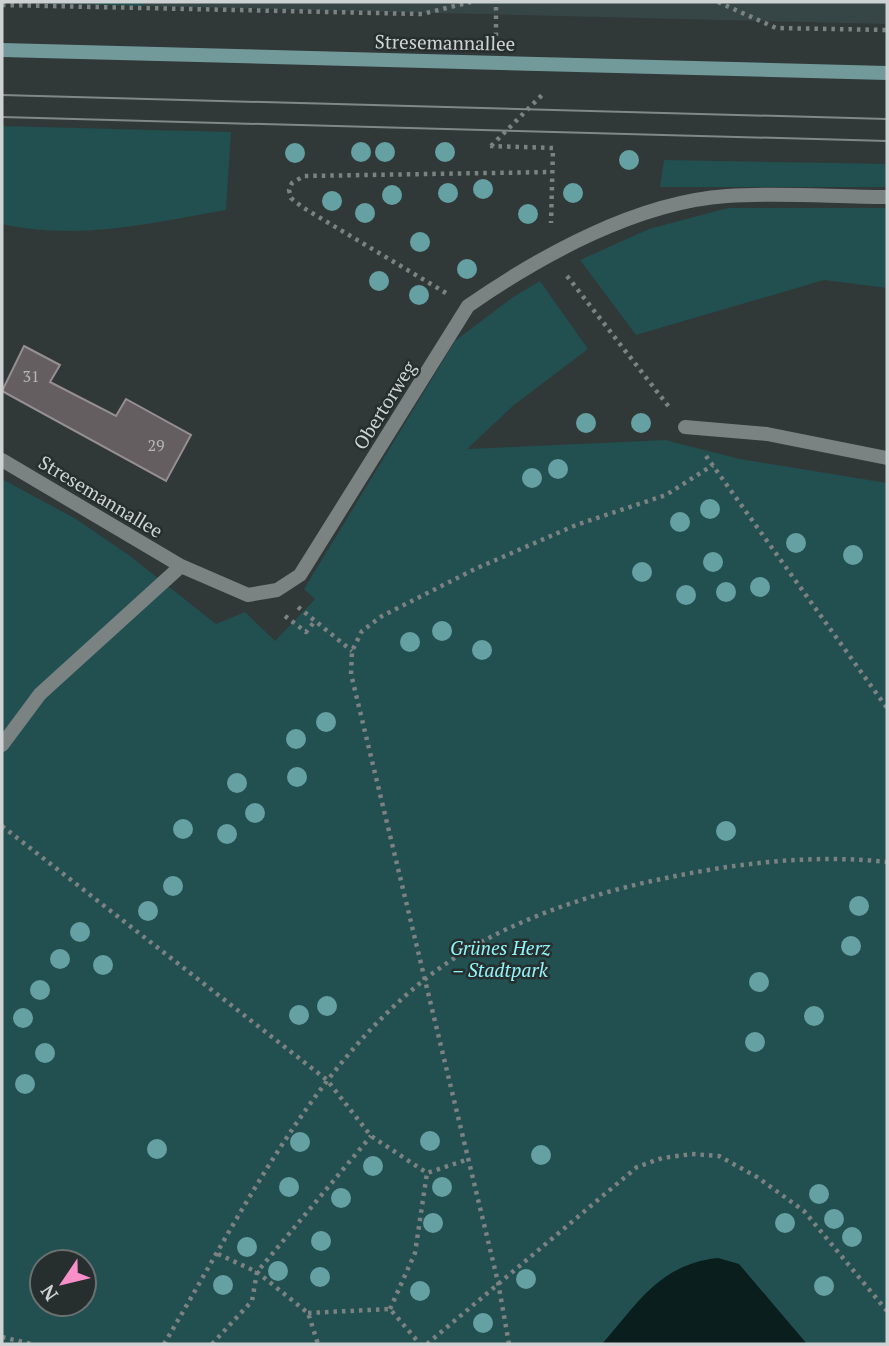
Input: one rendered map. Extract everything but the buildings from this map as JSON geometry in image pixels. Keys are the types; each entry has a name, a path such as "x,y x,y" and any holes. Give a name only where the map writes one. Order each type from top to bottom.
{"street":[{"name":"Stresemannallee","path":"2,50 887,73"}],"lane":[{"name":"Obertorweg","path":"277,590 300,575 468,306 508,278 618,225 685,203 726,196 887,197"},
{"path":"685,427 767,434 887,458"},
{"name":"Stresemannallee","path":"2,460 181,566"},
{"path":"2,745 40,694 181,566 248,595 277,590"}],"path":[{"path":"2,5 422,14 471,2"},
{"path":"496,2 496,34"},
{"path":"718,2 776,28 887,30"},
{"path":"543,94 490,146 553,148 551,255 685,427 887,708"},
{"path":"468,306 302,207 291,198 289,190 292,183 303,176 551,172"},
{"path":"509,1344 498,1282 469,1159 351,674 352,651 362,631 382,616 475,569 576,526 666,495 713,465"},
{"path":"277,590 352,651"},
{"path":"291,601 281,614 306,632 315,621"},
{"path":"2,827 327,1080 371,1136 428,1173"},
{"path":"164,1344 292,1130 327,1080 391,1008 425,979 508,931 583,900 630,886 736,866 823,860 887,862"},
{"path":"212,1344 252,1301 257,1272 371,1136"},
{"path":"427,1344 638,1167 662,1158 692,1154 719,1156 757,1177 804,1211 887,1311"},
{"path":"428,1173 469,1159"},
{"path":"390,1309 415,1253 428,1173"},
{"path":"218,1254 257,1272 308,1313 318,1344"},
{"path":"308,1313 390,1309"},
{"path":"390,1309 420,1344"},
{"path":"2,1337 31,1344"}],"shaded area":[{"path":"14,2 887,2 887,24 144,6"},
{"path":"718,1258 739,1264 807,1344 602,1344 639,1300 665,1277 680,1268"}],"green space":[{"path":"14,2 144,2 144,6"},
{"path":"2,126 231,132 226,210 142,225 86,230 30,229 2,224"},
{"path":"664,160 887,164 887,187 660,187"},
{"path":"728,208 887,208 887,288 824,280 636,335 580,260 649,229"},
{"name":"Grünes Herz – Stadtpark","path":"540,281 588,349 514,405 467,449 665,440 740,459 887,483 887,1344 2,1344 2,479 76,519 130,556 216,624 245,612 275,641 315,599 304,589 455,341 513,297"}],"tram line":[{"path":"2,95 887,119"},
{"path":"2,117 887,141"}]}
